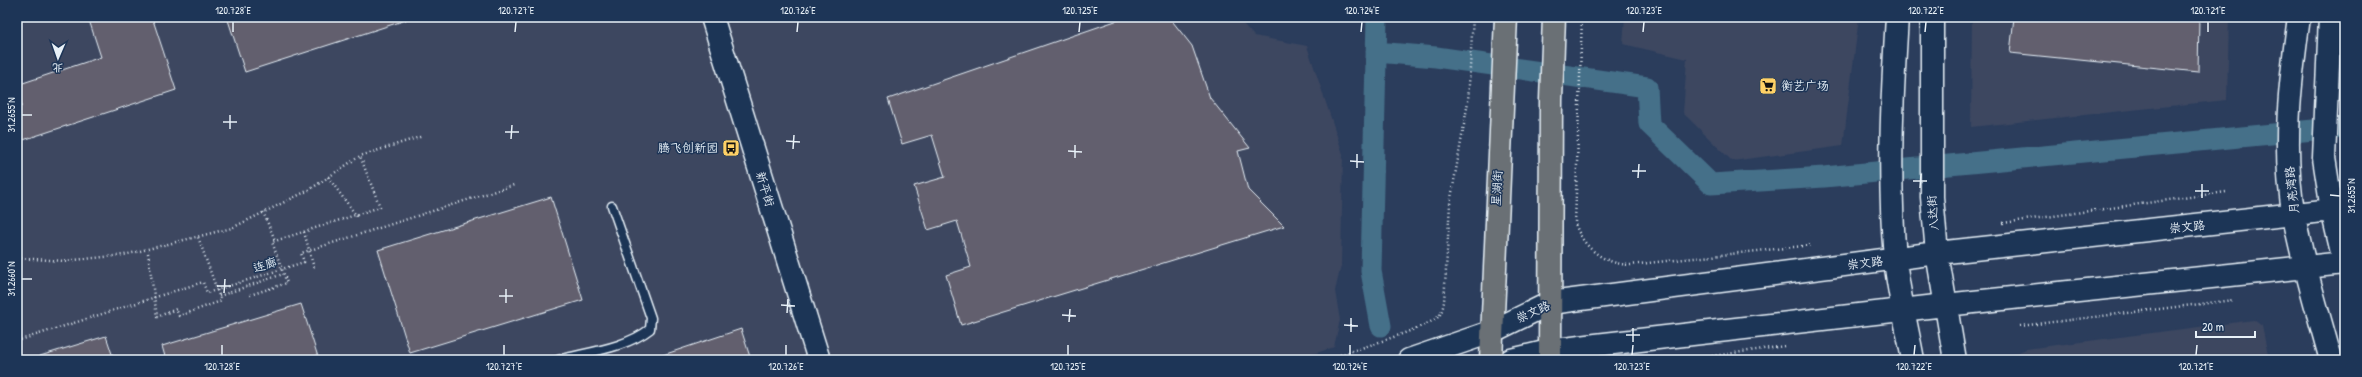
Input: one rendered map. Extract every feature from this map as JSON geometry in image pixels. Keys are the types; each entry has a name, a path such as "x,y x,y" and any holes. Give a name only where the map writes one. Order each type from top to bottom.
{"main road":[{"path":"1550,355 1550,100 1554,20"},
{"name":"星湖街","path":"1491,360 1490,332 1506,23"}],"street":[{"name":"新平街","path":"712,17 819,360"},
{"path":"1897,17 1890,126 1892,201 1895,259 1913,360"},
{"name":"八达街","path":"1932,17 1930,122 1932,197 1937,253 1955,360"},
{"name":"月亮湾路","path":"2299,17 2289,91 2288,159 2294,215 2306,268 2331,360"},
{"path":"1511,360 1945,305 2345,264 2332,210 2324,158 2330,17"},
{"name":"崇文路","path":"1414,358 1490,332 1550,303 1937,253 2332,210"}],"lane":[{"path":"558,360 625,342 641,336 650,329 651,318 612,206"}],"path":[{"path":"1582,17 1575,223 1578,232 1587,245 1607,261 1617,264 1630,265 1812,245"},
{"path":"1325,360 1422,326 1438,318 1442,311 1444,302 1450,204 1468,102 1473,18"},
{"path":"17,258 64,261 124,255 232,228 309,190 360,156 423,136"},
{"path":"250,295 287,283 272,242 357,217 380,207 360,156"},
{"path":"328,177 357,217"},
{"name":"连廊","path":"17,341 203,282 206,293 214,291 304,262 301,253 514,185"},
{"path":"2003,223 2226,192"},
{"path":"263,212 276,240"},
{"path":"304,232 314,268"},
{"path":"148,253 157,317 176,309 179,316 221,301 198,237"},
{"path":"219,296 283,274"},
{"path":"2020,326 2233,300"},
{"path":"1684,360 1790,346"}],"shaded area":[{"path":"17,17 1237,17 1254,36 1307,46 1343,154 1341,266 1335,291 1340,320 1334,347 1296,360 17,360"},
{"name":"衡艺广场","path":"1625,17 1859,17 1843,146 1732,161 1683,113 1687,59 1623,44"},
{"path":"1972,17 2229,17 2227,100 1971,127"},
{"path":"2254,320 2262,326 2269,360 2009,360 2014,354 2026,349"}],"building":[{"path":"88,17 152,17 176,90 17,142 17,108 22,106 17,85 101,57"},
{"path":"227,17 406,17 406,20 245,72"},
{"path":"1127,17 1169,17 1192,46 1210,98 1250,148 1238,151 1248,190 1284,226 961,325 946,275 971,267 957,221 928,230 914,186 945,177 932,135 902,144 888,99"},
{"path":"2014,17 2199,17 2198,72 2010,53"},
{"path":"551,197 583,300 410,353 378,250"},
{"path":"301,304 319,360 166,360 162,346"},
{"path":"741,329 751,360 658,360 657,357"},
{"path":"106,336 114,360 41,360 40,356"}],"waterway":[{"path":"1377,17 1371,271 1381,326"},
{"path":"1376,52 1436,57 1647,87 1649,124 1711,184 1824,177 2345,127"}],"place":[{"name":"衡艺广场","path":"1768,86"},
{"name":"腾飞创新园","path":"731,148"}]}
